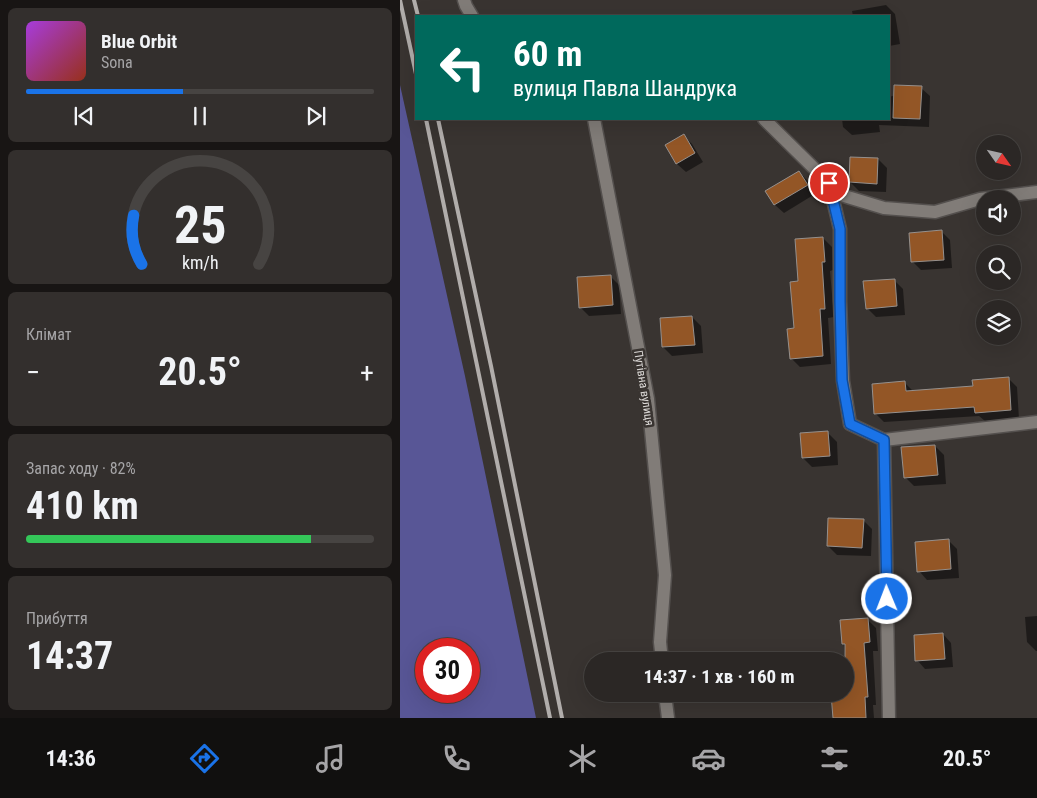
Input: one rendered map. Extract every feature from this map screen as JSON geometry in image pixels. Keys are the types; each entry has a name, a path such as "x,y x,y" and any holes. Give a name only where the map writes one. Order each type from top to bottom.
{"street":[{"path":"464,0 471,15"},
{"name":"Путівна вулиця","path":"594,120 648,399 665,575 660,642 661,652"},
{"path":"765,120 829,183 840,229 842,380 850,424 884,440 1037,422"},
{"path":"831,192 884,208 935,212 980,199 1037,192"},
{"path":"884,440 889,718"},
{"path":"666,702 668,718"}],"shaded area":[{"path":"400,85 465,376 536,718 400,718"}],"building":[{"path":"894,85 922,86 920,119 893,118"},
{"path":"684,134 695,153 676,164 665,145"},
{"path":"850,157 878,158 877,184 849,182"},
{"path":"799,171 808,185 774,205 765,191"},
{"path":"942,230 944,260 911,262 909,233"},
{"path":"823,237 825,262 822,262 825,309 820,309 823,356 790,359 787,329 794,328 790,282 798,281 795,239"},
{"path":"611,275 613,305 579,308 577,277"},
{"path":"895,279 897,306 866,309 863,281"},
{"path":"692,316 695,345 662,347 660,318"},
{"path":"1009,377 1011,410 975,413 974,407 874,414 872,384 905,381 906,391 973,386 972,380"},
{"path":"828,431 830,456 802,458 800,433"},
{"path":"935,445 938,475 904,478 901,447"},
{"path":"828,518 864,519 862,548 827,546"},
{"path":"949,539 951,569 917,572 915,542"},
{"path":"868,618 870,642 864,643 868,697 865,697 866,718 833,718 832,702 854,702 854,652 845,652 845,644 842,644 840,620"},
{"path":"943,633 945,659 915,661 914,635"}],"railway":[{"path":"400,0 415,69"},
{"path":"414,0 418,15"},
{"path":"426,120 550,718"},
{"path":"438,120 491,366 562,718"}],"route":[{"path":"829,183 840,229 842,380 850,424 884,440 887,599"}]}
